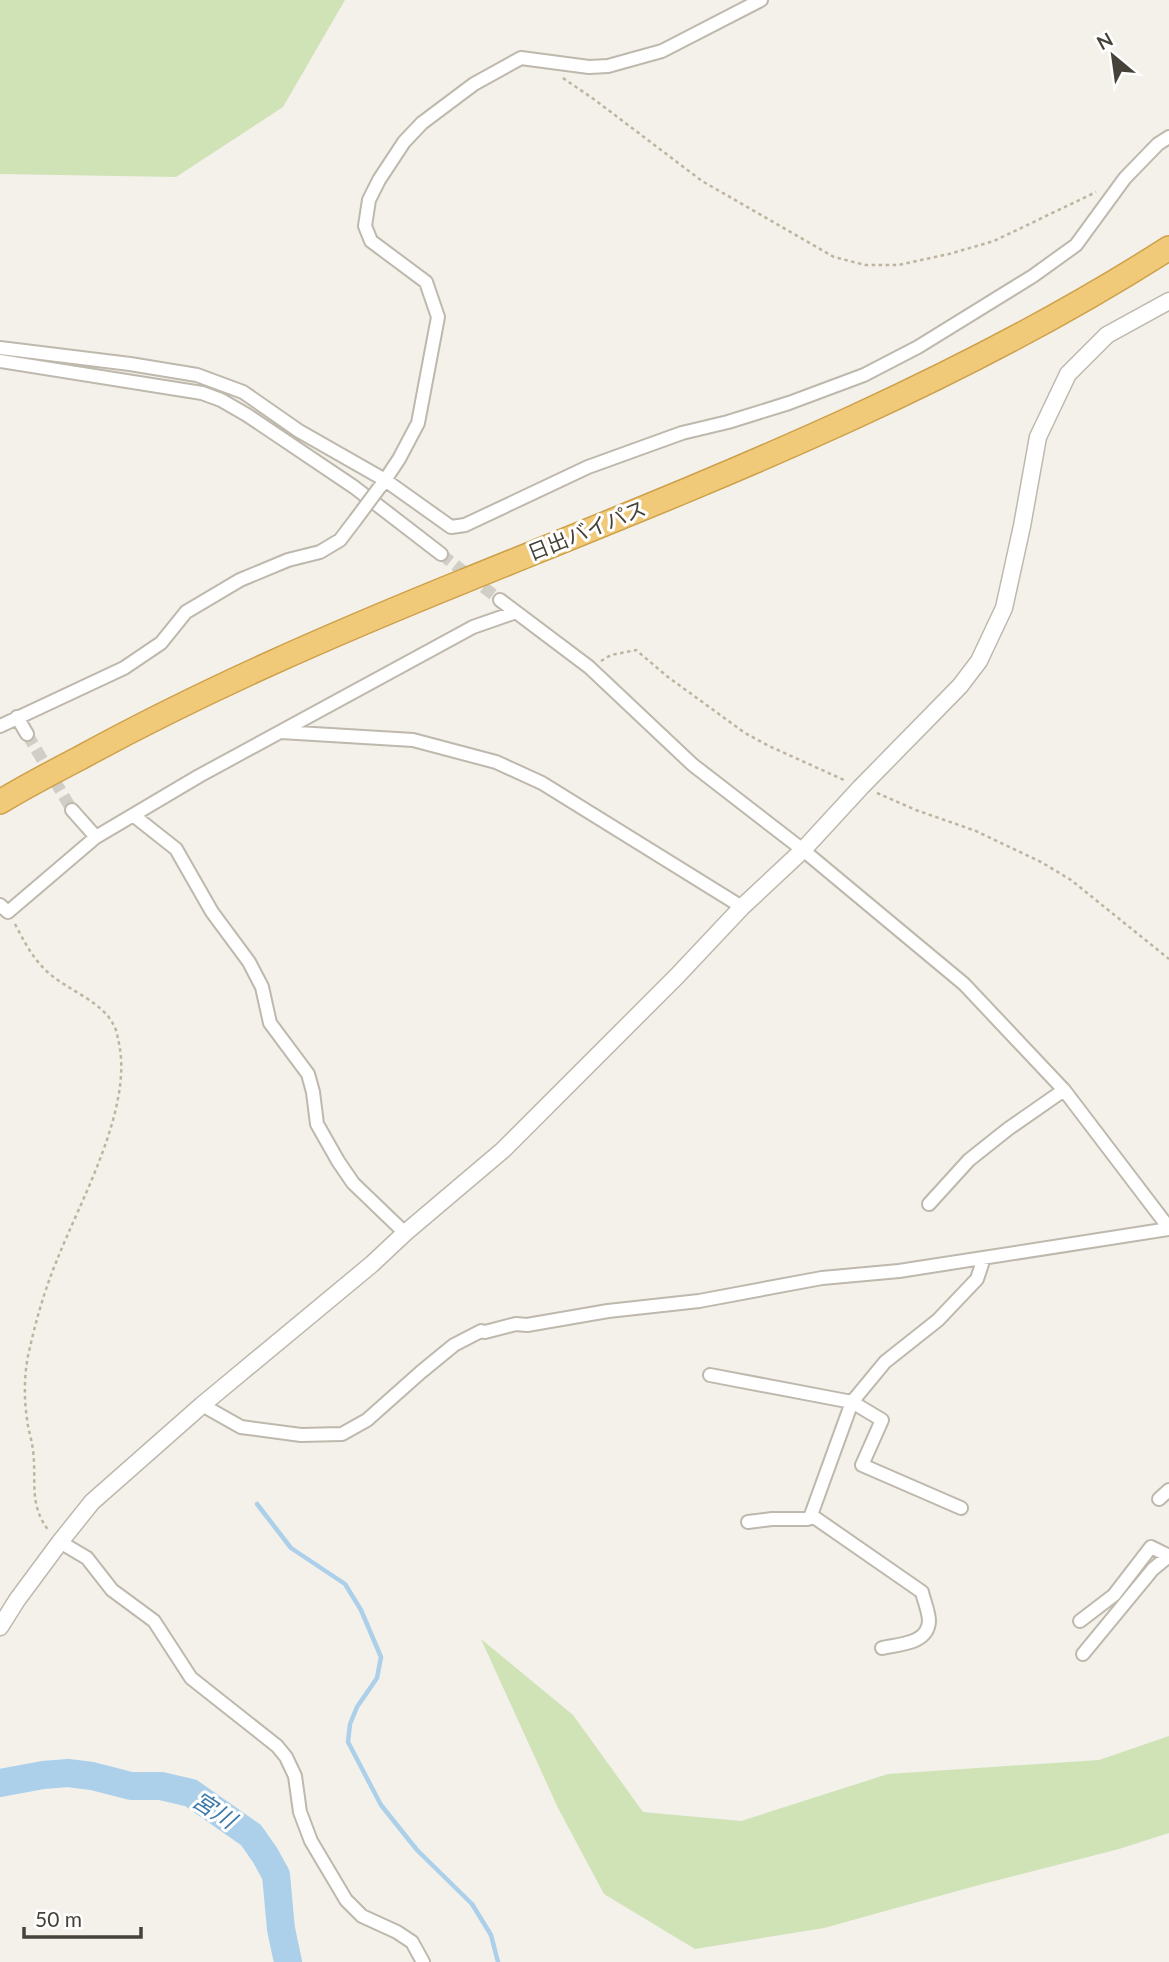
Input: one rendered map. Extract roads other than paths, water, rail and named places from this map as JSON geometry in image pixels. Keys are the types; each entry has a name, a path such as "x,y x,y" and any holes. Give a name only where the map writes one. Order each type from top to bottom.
{"highway":[{"name":"日出バイパス","path":"0,802 131,730 351,627 774,453 871,410 1059,314 1169,248"}],"street":[{"path":"0,726 124,668 161,643 186,612 240,580 288,560 320,552 340,540 382,484 418,423 438,317 426,282 371,241 365,226 369,200 379,180 404,142 422,122 474,84 521,58 589,67 608,66 662,51 761,0"},
{"path":"0,348 197,375 243,392 299,431 451,527 465,525 588,467 682,433 789,403 864,375 918,347 1033,276 1076,245 1125,178 1158,144 1169,137"},
{"path":"0,1628 60,1542 92,1502 202,1405 372,1264 503,1150 742,907 803,850 960,686 979,661 1004,608 1038,437 1068,374 1107,335 1169,301"},
{"path":"0,361 202,393 221,400 354,487 441,554"},
{"path":"202,1405 241,1427 301,1435 342,1434 367,1420 454,1345 481,1331 608,1311 699,1301 822,1278 984,1258 1169,1228 1064,1090 964,984 803,850 693,765 589,667 500,600"},
{"path":"4,909 96,837 133,815 473,626 516,612"},
{"path":"17,717 27,734"},
{"path":"279,732 413,740 496,762 542,783 742,907"},
{"path":"72,810 96,837"},
{"path":"133,815 176,849 212,912 249,962 262,987 270,1023 308,1074 317,1124 338,1161 353,1183 405,1233"},
{"path":"929,1204 969,1160 1064,1090"},
{"path":"748,1522 808,1519 852,1402 885,1362 938,1320 977,1279 984,1258"},
{"path":"710,1375 852,1402 882,1420 862,1465 961,1507"},
{"path":"811,1515 922,1592 929,1622 924,1635 916,1640 882,1648"},
{"path":"60,1542 87,1558 112,1590 155,1621 191,1678 277,1746 295,1776 300,1812 311,1841 346,1900 362,1916 412,1942 423,1962"},
{"path":"1080,1621 1114,1595 1151,1547 1169,1556 1153,1569 1083,1654"}],"waterway":[{"path":"257,1504 291,1548 345,1584 361,1610 381,1657 377,1678 357,1707 350,1724 348,1742 381,1805 417,1850 472,1904 491,1935 498,1962"},
{"name":"宮川","path":"0,1783 68,1773 131,1786 161,1786 191,1793 251,1835 265,1855 276,1875 281,1929 288,1962"}],"tunnel":[{"path":"441,554 500,600"},
{"path":"27,734 72,810"}]}
